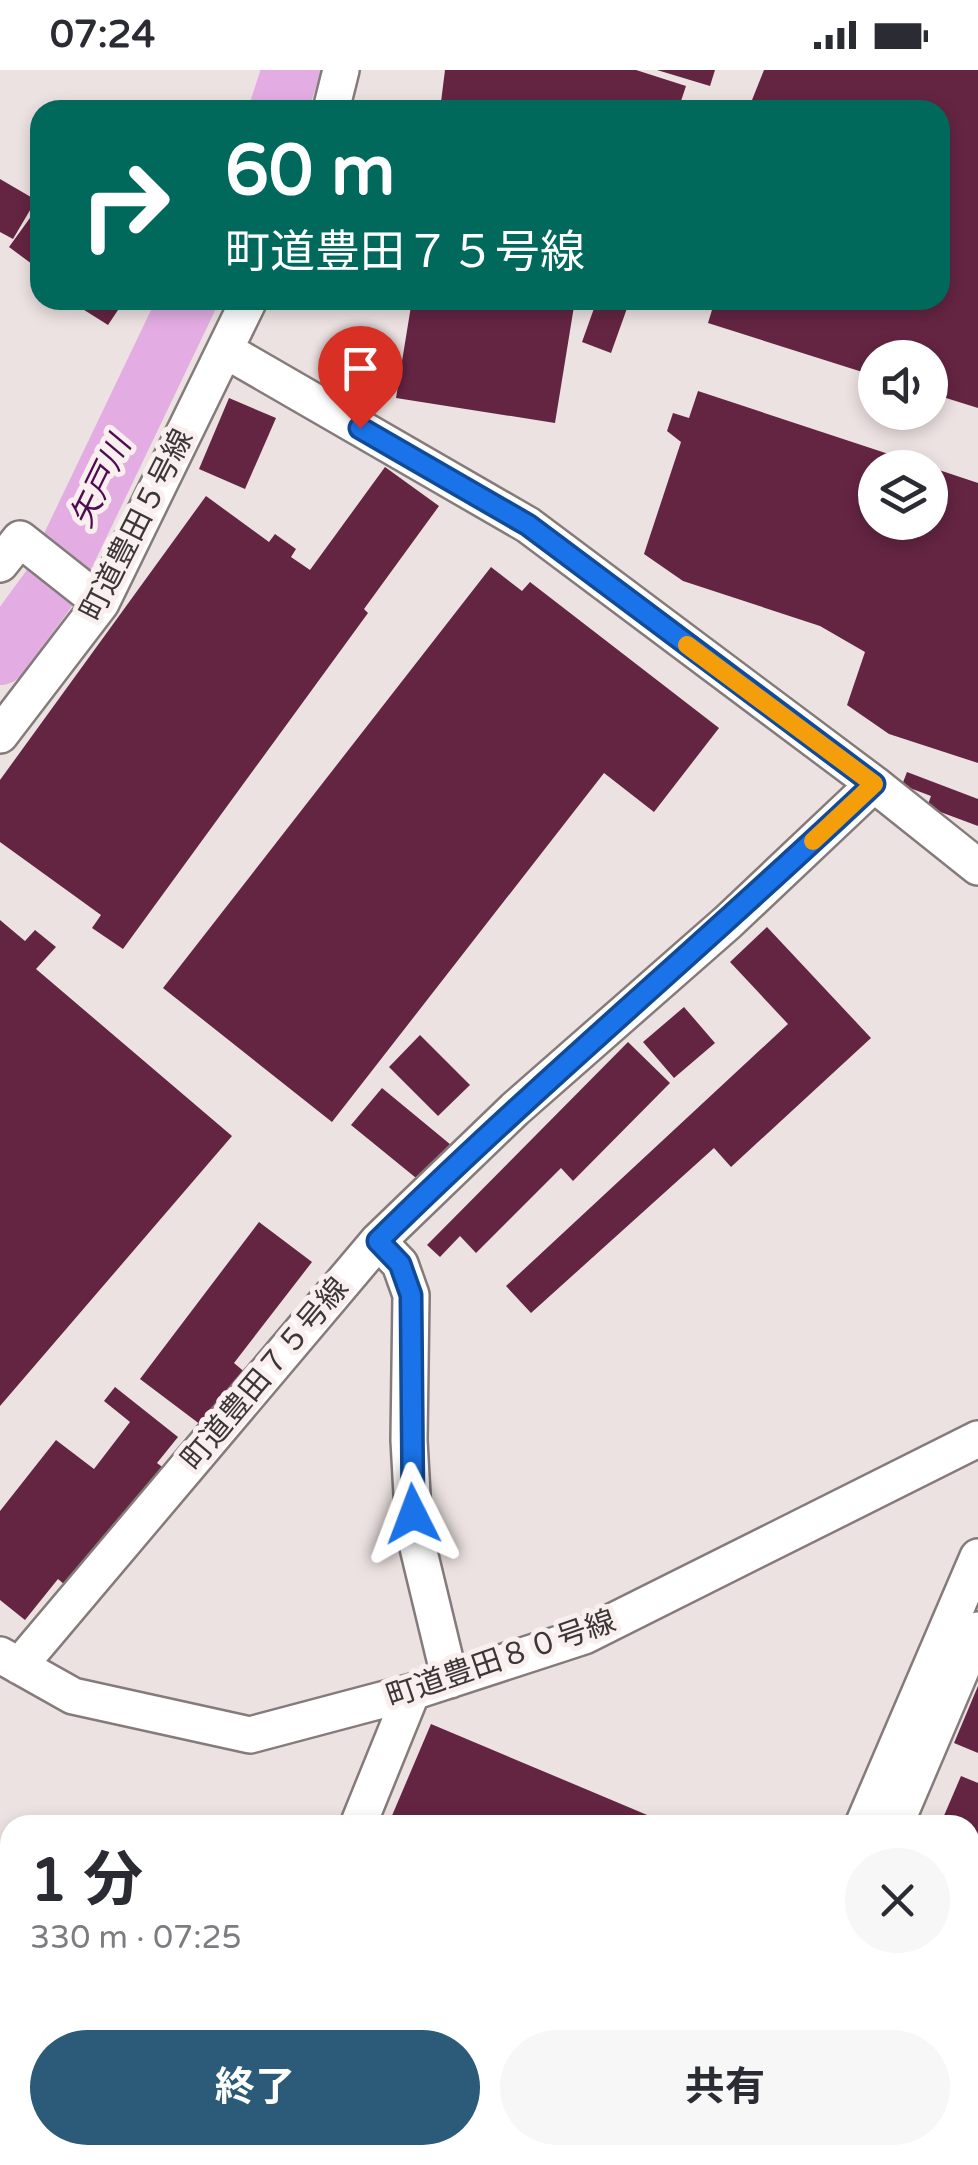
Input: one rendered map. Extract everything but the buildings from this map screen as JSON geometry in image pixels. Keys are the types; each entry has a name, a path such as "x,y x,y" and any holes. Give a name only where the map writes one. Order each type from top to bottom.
{"street":[{"path":"334,100 341,70"},
{"name":"町道豊田５号線","path":"0,735 101,603 244,310"},
{"path":"225,350 528,525 874,784 978,867"},
{"path":"0,564 20,540 101,603"},
{"name":"町道豊田７５号線","path":"10,1661 378,1241 516,1109 728,922 874,784"},
{"path":"378,1241 400,1264 411,1295 409,1440 414,1531 450,1680"},
{"name":"町道豊田８０号線","path":"10,1661 73,1696 250,1735 412,1692 622,1620 978,1439"},
{"path":"867,1815 978,1558"},
{"path":"900,1815 978,1630"},
{"path":"362,1815 412,1692"}],"waterway":[{"name":"矢戸川","path":"281,100 291,70"},
{"name":"矢戸川","path":"0,656 51,586 183,310"}],"slow traffic":[{"path":"687,645 874,784 813,841"}],"route":[{"path":"360,428 528,525 874,784 728,922 516,1109 378,1241 400,1264 411,1295 409,1440 413,1514"}]}
